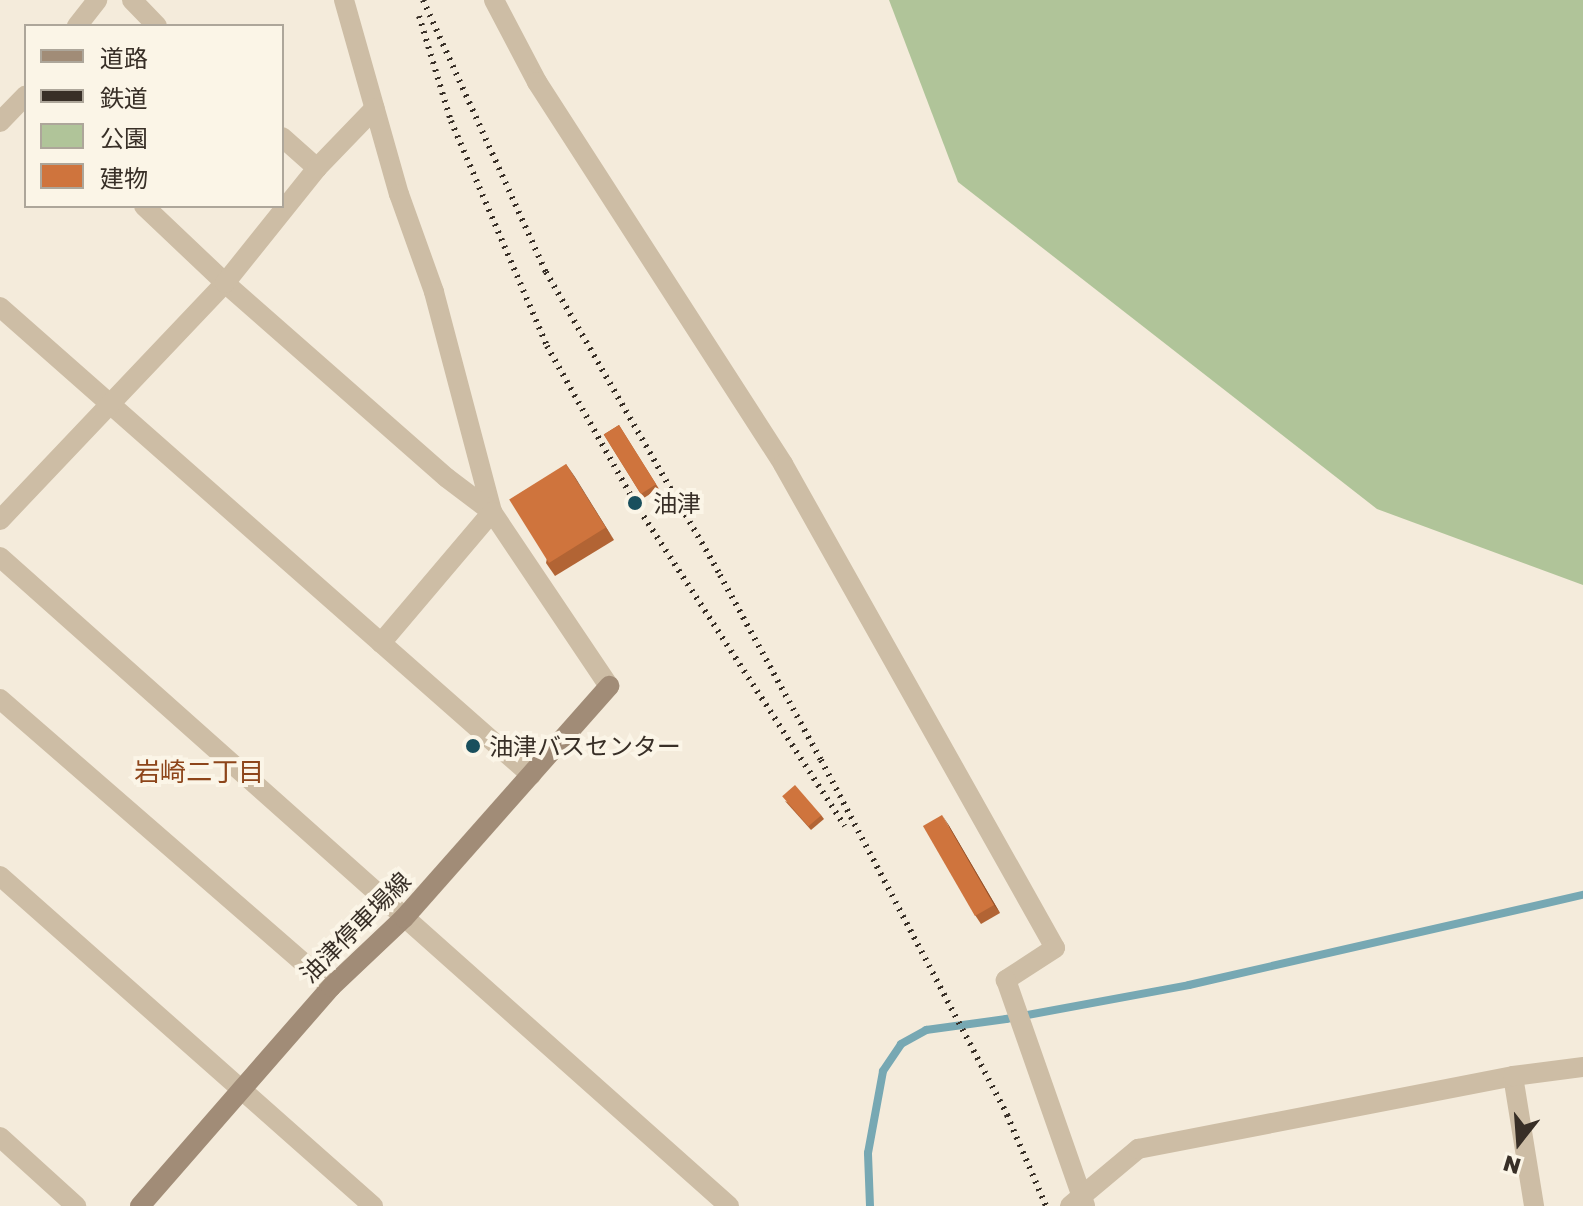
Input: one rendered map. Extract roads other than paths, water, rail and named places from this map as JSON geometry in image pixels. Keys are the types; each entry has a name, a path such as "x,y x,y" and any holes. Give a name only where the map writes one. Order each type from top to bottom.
{"main road":[{"name":"油津停車場線","path":"140,1206 239,1089 331,987 404,918 609,686"}],"street":[{"path":"132,0 155,24"},
{"path":"344,0 399,194 434,292 492,512"},
{"path":"494,0 537,82 783,464 1055,948 1006,980 1079,1202 1138,1149 1513,1076 1583,1067"},
{"path":"0,122 24,97"},
{"path":"0,520 225,283 317,168 375,108"},
{"path":"284,139 317,168"},
{"path":"146,208 225,283 447,478 492,512 609,686"},
{"path":"0,307 531,775"},
{"path":"381,643 492,512"},
{"path":"0,557 729,1206"},
{"path":"0,699 331,987"},
{"path":"0,876 373,1206"},
{"path":"1513,1076 1534,1206"},
{"path":"0,1137 76,1206"}],"waterway":[{"path":"870,1206 868,1153 883,1071 901,1044 926,1030 1006,1019 1189,985 1583,895"}],"railway":[{"path":"423,0 546,272 720,575 821,760 1007,1115 1046,1206"},
{"path":"419,16 451,121 547,346 635,503 845,826"}],"place":[{"name":"油津","path":"635,503"},
{"name":"油津バスセンター","path":"473,746"}],"district":[{"name":"岩崎二丁目","path":"199,772"}]}
